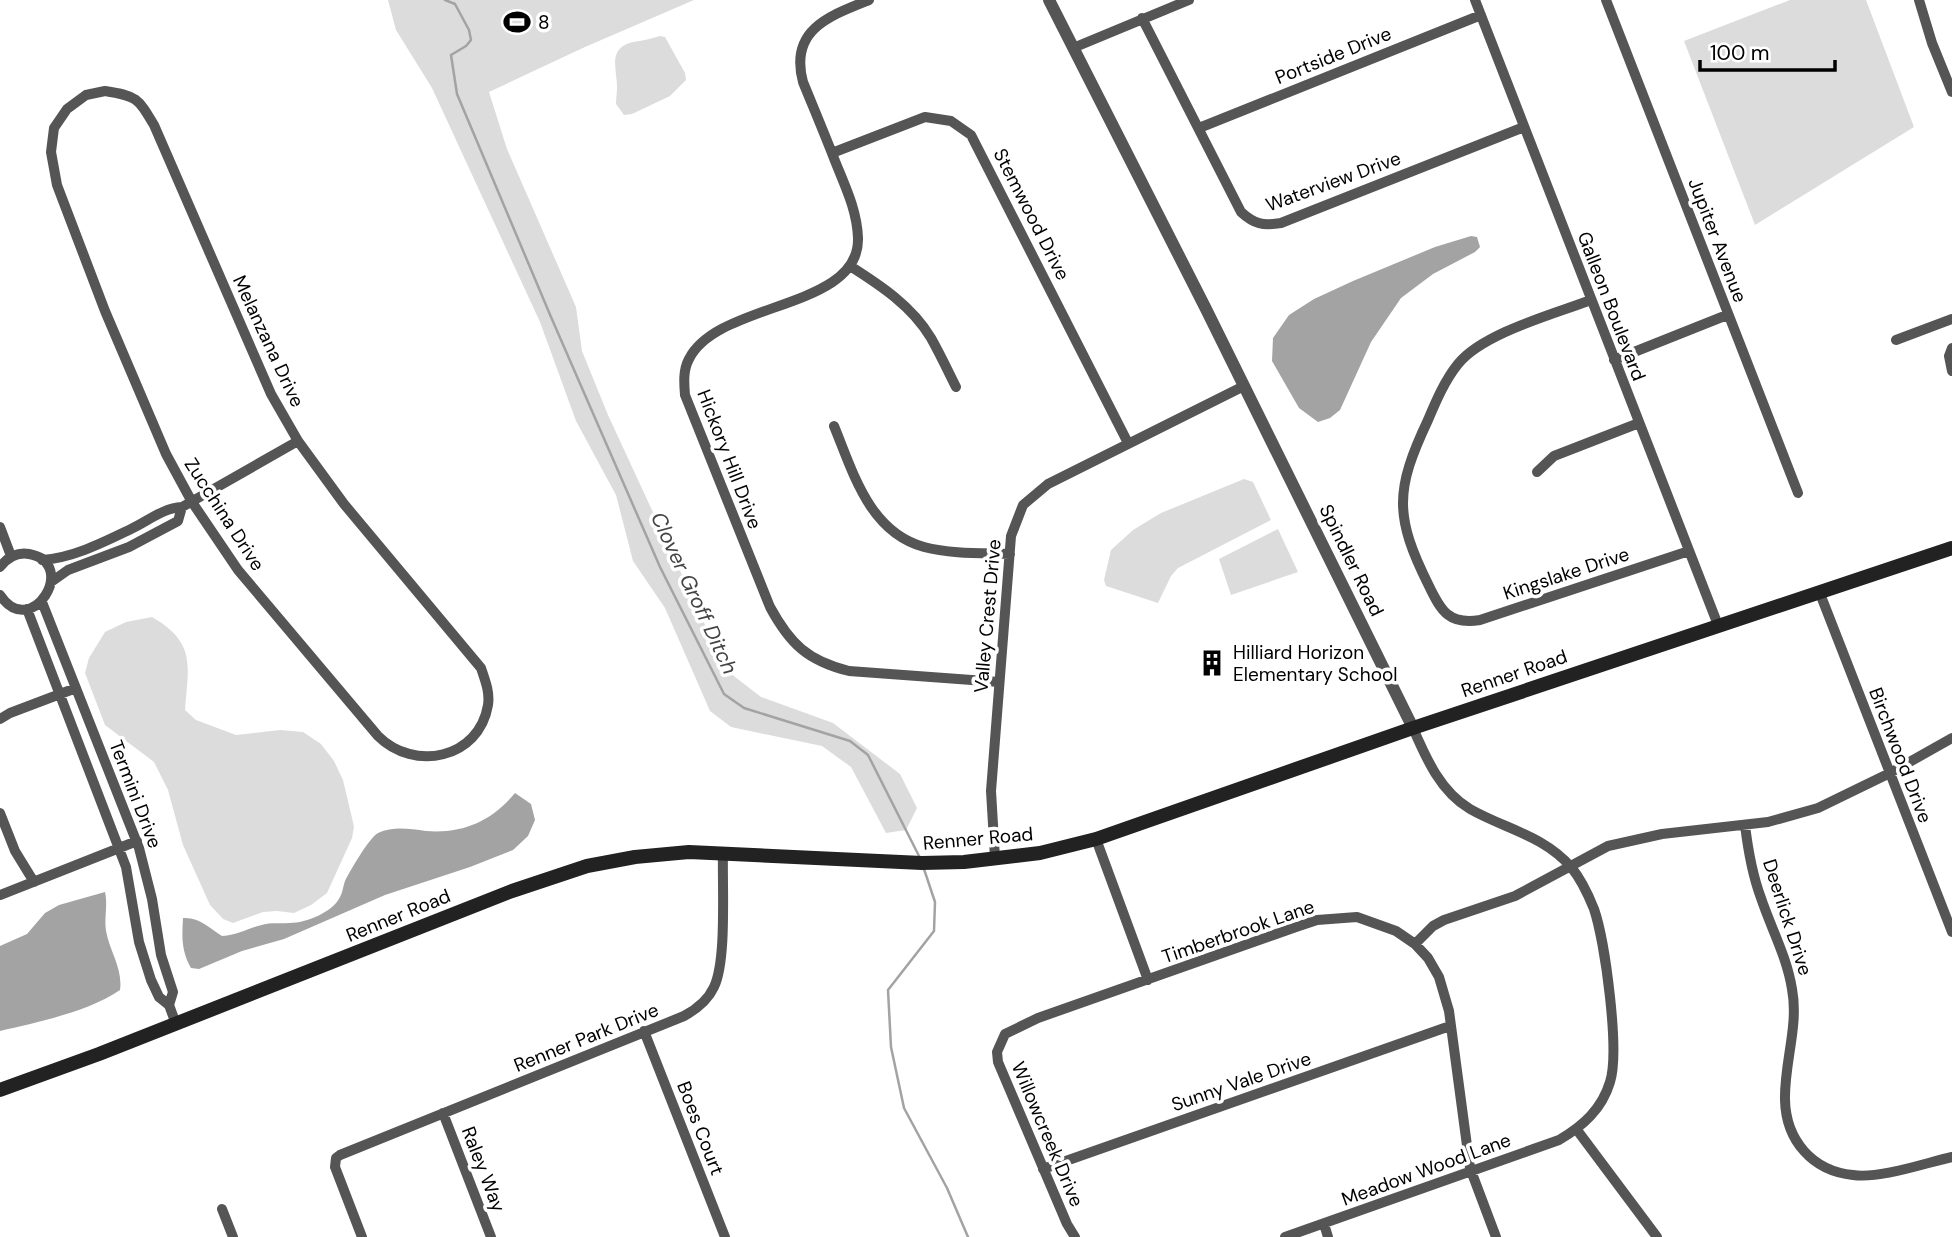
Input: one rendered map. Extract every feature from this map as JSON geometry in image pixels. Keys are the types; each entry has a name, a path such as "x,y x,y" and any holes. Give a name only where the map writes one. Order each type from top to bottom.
{"main road":[{"name":"Renner Road","path":"0,1090 547,878 625,858 667,853 723,852 909,862 964,862 1040,853 1096,839 1413,728 1952,548"}],"street":[{"path":"869,0 822,21 804,41 799,68 855,211 858,240 850,266 903,304 930,335 956,387"},
{"name":"Spindler Road","path":"1049,0 1244,386 1431,767 1459,801 1472,810 1545,844 1570,866 1587,893 1597,918 1614,1034 1614,1066 1610,1082 1597,1109 1577,1130"},
{"path":"1073,48 1189,0"},
{"name":"Galleon Boulevard","path":"1475,0 1718,625"},
{"name":"Jupiter Avenue","path":"1606,0 1798,493"},
{"path":"1919,0 1932,43 1952,92"},
{"name":"Portside Drive","path":"1199,128 1481,15"},
{"name":"Waterview Drive","path":"1142,18 1241,212 1252,222 1266,226 1281,223 1524,127"},
{"name":"Melanzana Drive","path":"86,95 105,91 124,94 140,101 154,125 271,394 298,441 344,505 481,668 488,686 488,704 482,725"},
{"name":"Zucchina Drive","path":"86,95 67,109 54,128 51,152 57,186 105,311 166,454 192,502 238,570 387,745 415,756 449,754 463,746 482,725"},
{"name":"Stemwood Drive","path":"832,153 925,117 951,121 971,135 1128,443"},
{"name":"Hickory Hill Drive","path":"850,266 825,287 713,333 699,345 689,359 684,377 685,396 770,607 780,625 807,655 827,665 849,671 999,682"},
{"name":"Kingslake Drive","path":"1591,300 1486,341 1458,364 1439,396 1410,457 1404,481 1402,506 1405,530 1413,555 1438,604 1453,619 1466,622 1480,620 1689,551"},
{"path":"1614,360 1727,315"},
{"path":"1896,340 1952,321"},
{"path":"1952,348 1949,356 1952,371"},
{"name":"Valley Crest Drive","path":"995,858 991,791 999,682 1012,536 1023,505 1048,484 1244,386"},
{"path":"1537,472 1554,456 1639,423"},
{"path":"834,426 871,509 896,533 909,542 927,548 1010,554"},
{"path":"0,567 11,556 27,554 42,560 63,557 90,547 170,508 181,508 298,441"},
{"path":"51,582 68,570 151,537 178,521 181,508"},
{"path":"0,527 11,556"},
{"path":"0,595 5,605 27,609 42,602 51,582 42,560"},
{"name":"Birchwood Drive","path":"1819,591 1952,932"},
{"name":"Termini Drive","path":"42,602 136,841 152,899 161,955 173,992 169,1005"},
{"name":"Termini Drive","path":"27,609 125,867 139,942 151,980 159,997 169,1005 176,1024"},
{"path":"0,719 76,688"},
{"path":"1496,1237 1471,1172 1449,1011 1439,977 1428,958 1415,944 1433,926 1444,920 1515,896 1595,851 1622,841 1768,822 1818,808 1890,773 1952,738"},
{"path":"0,813 15,851 34,882"},
{"name":"Deerlick Drive","path":"1745,825 1753,874 1793,989 1795,1017 1785,1100 1790,1132 1804,1153 1823,1168 1854,1176 1888,1172 1952,1157"},
{"path":"1096,839 1148,980"},
{"path":"0,895 136,841"},
{"name":"Renner Park Drive","path":"362,1237 335,1167 336,1158 344,1152 693,1011 702,1005 714,988 720,967 723,852"},
{"name":"Timberbrook Lane","path":"1000,1042 1005,1034 1021,1025 1317,920 1357,917 1396,931 1415,944"},
{"name":"Sunny Vale Drive","path":"1043,1170 1450,1026"},
{"name":"Boes Court","path":"644,1031 725,1237"},
{"name":"Willowcreek Drive","path":"1000,1042 998,1062 1043,1170 1075,1237"},
{"name":"Raley Way","path":"443,1113 491,1237"},
{"path":"1577,1130 1657,1237"},
{"name":"Meadow Wood Lane","path":"1285,1237 1559,1140 1577,1130"},
{"path":"222,1209 233,1237"},
{"path":"1324,1224 1328,1237"}],"shaded area":[{"path":"388,0 694,0 489,92 507,149 576,307 582,351 608,415 726,670 761,697 833,723 900,774 917,808 906,830 886,833 851,767 822,746 731,727 710,711 665,608 633,561 616,495 576,421 540,322 432,88 396,30"},
{"path":"1790,0 1866,0 1914,127 1755,225 1684,41"},
{"path":"665,37 685,73 686,80 670,96 632,114 624,115 616,104 617,54 625,45"},
{"path":"1471,236 1477,237 1480,247 1475,252 1433,274 1401,298 1371,342 1340,410 1330,418 1318,422 1299,408 1272,361 1273,338 1289,315 1314,299 1353,281 1435,247"},
{"path":"1244,479 1253,482 1271,520 1178,568 1171,576 1158,603 1106,586 1104,580 1111,550 1133,530 1161,513"},
{"path":"1278,529 1298,572 1231,595 1219,559"},
{"path":"152,617 177,636 183,646 188,668 185,710 196,720 236,735 280,730 303,732 321,744 334,761 343,780 354,827 352,838 327,893 311,905 294,913 263,912 233,923 223,919 210,905 183,845 168,790 154,762 105,725 85,673 89,658 105,632 126,622"},
{"path":"515,793 531,804 535,820 528,836 513,850 385,895 284,939 242,951 199,969 191,968 182,937 183,918 199,921 222,936 266,924 311,919 336,902 355,863 378,833 396,829 440,831 464,828 497,811"},
{"path":"105,892 106,931 118,968 120,990 78,1010 0,1031 0,946 27,934 45,913 59,905"}],"waterway":[{"name":"Clover Groff Ditch","path":"445,0 455,4 469,30 471,40 451,55 457,94 660,567 724,694 744,708 850,741 868,755 919,856"},
{"name":"Clover Groff Ditch","path":"924,869 935,902 934,931 888,990 891,1047 904,1108 947,1188 968,1237"}],"place":[{"name":"8","path":"517,22"},
{"name":"Hilliard Horizon Elementary School","path":"1212,663"}]}
